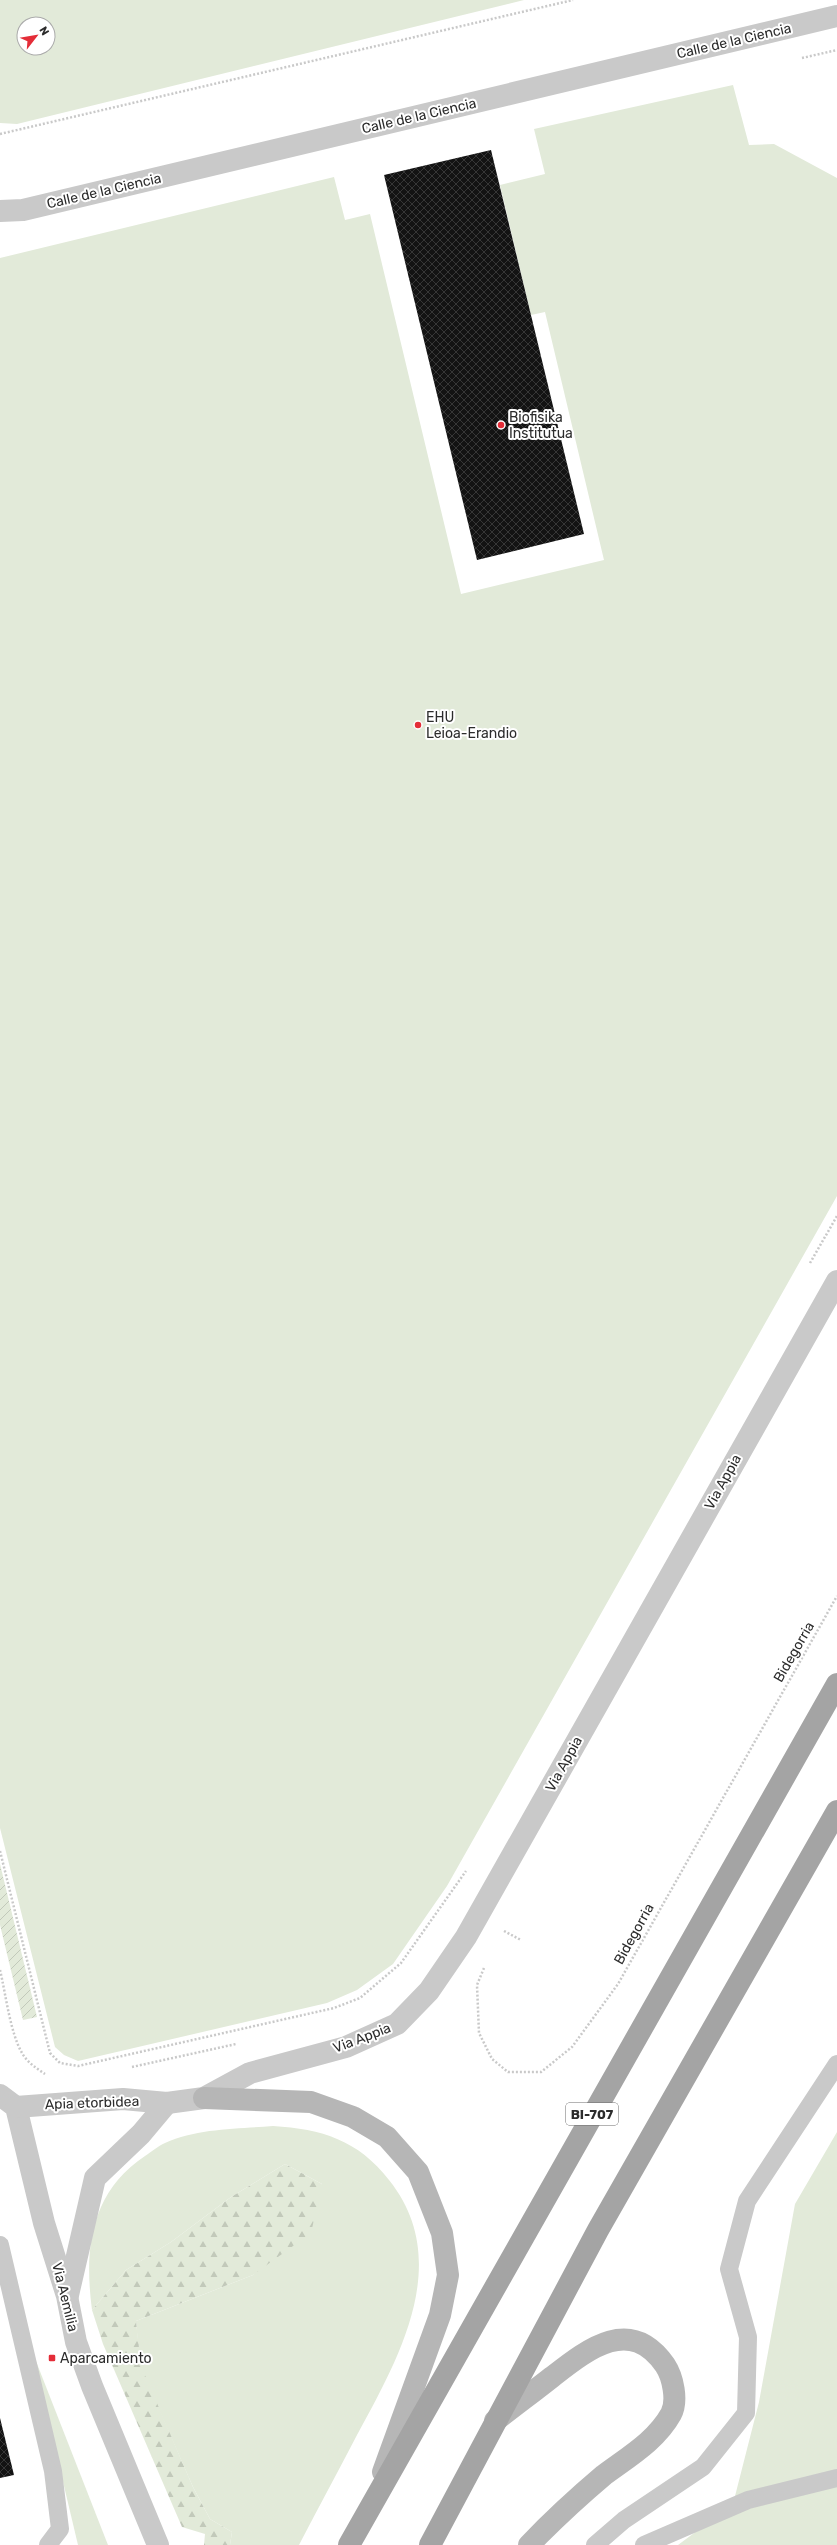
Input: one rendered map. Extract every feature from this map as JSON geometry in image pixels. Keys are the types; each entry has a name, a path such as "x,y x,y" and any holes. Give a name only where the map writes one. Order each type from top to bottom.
{"main road":[{"name":"BI-707","path":"349,2545 367,2517 539,2208 837,1684"},
{"path":"430,2545 598,2230 837,1811"},
{"path":"204,2098 311,2102 353,2117 387,2137 418,2172 442,2232 448,2275 440,2315 367,2517"},
{"path":"495,2421 583,2353 601,2342 620,2340 639,2342 652,2351 666,2366 675,2392 672,2413 659,2433 592,2486 529,2545"}],"street":[{"name":"Calle de la Ciencia","path":"0,211 23,210 837,16"},
{"name":"Via Appia","path":"168,2103 204,2098 250,2072 346,2047 397,2024 429,1991 466,1936 837,1281"},
{"name":"Apia etorbidea","path":"8,2101 122,2099 168,2103"},
{"name":"Via Aemilia","path":"8,2101 67,2296 76,2342 92,2386 158,2545"},
{"path":"67,2296 95,2178 140,2134 168,2103"}],"lane":[{"path":"595,2545 624,2520 702,2467 746,2413 748,2337 729,2269 748,2201 837,2064"},
{"path":"0,2245 53,2471 60,2529 48,2545"},
{"path":"644,2545 748,2500 837,2478"}],"path":[{"path":"0,134 573,0"},
{"path":"810,1264 837,1216"},
{"name":"Bidegorria","path":"466,1936 492,1952 477,1985 479,2033 492,2059 508,2072 541,2072 572,2047 618,1984 837,1596"},
{"path":"0,1851 50,2054 60,2063 78,2066 334,2008 360,1998 401,1963 470,1864"},
{"path":"0,1970 16,2039 22,2054 30,2064 51,2076"},
{"path":"129,2068 244,2042"}],"green space":[{"path":"0,0 524,0 17,124 0,123"},
{"name":"EHU Leioa-Erandio","path":"733,85 749,145 774,144 837,178 837,1196 447,1886 393,1964 357,1990 327,2003 78,2061 64,2055 55,2047 0,1828 0,258 334,177 345,220 370,214 461,594 604,560 545,312 531,315 500,185 545,174 534,129"},
{"path":"0,1864 37,2017 23,2020 0,1925"},
{"path":"273,2126 307,2130 338,2139 365,2155 377,2166 389,2180 408,2211 417,2243 419,2276 413,2309 403,2342 389,2374 299,2545 230,2545 232,2532 210,2519 193,2487 140,2366 136,2321 253,2275 322,2184 285,2164 231,2197 171,2242 126,2270 92,2310 89,2265 91,2244 95,2224 102,2205 112,2187 127,2171 157,2147 191,2134"},
{"path":"837,2132 837,2545 678,2545 733,2504 759,2402 795,2204"},
{"path":"285,2164 322,2184 311,2233 253,2275 136,2321 141,2366 193,2487 210,2519 232,2532 230,2545 204,2545 205,2534 182,2527 103,2344 92,2310 126,2270 171,2242 231,2197"},
{"path":"32,2351 108,2545 78,2545"}],"building":[{"name":"Biofisika Institutua","path":"491,150 584,534 477,560 384,175"},
{"path":"0,2418 14,2475 0,2478"}],"place":[{"name":"Biofisika Institutua","path":"501,425"},
{"name":"EHU Leioa-Erandio","path":"418,725"},
{"name":"Aparcamiento","path":"52,2358"}]}
